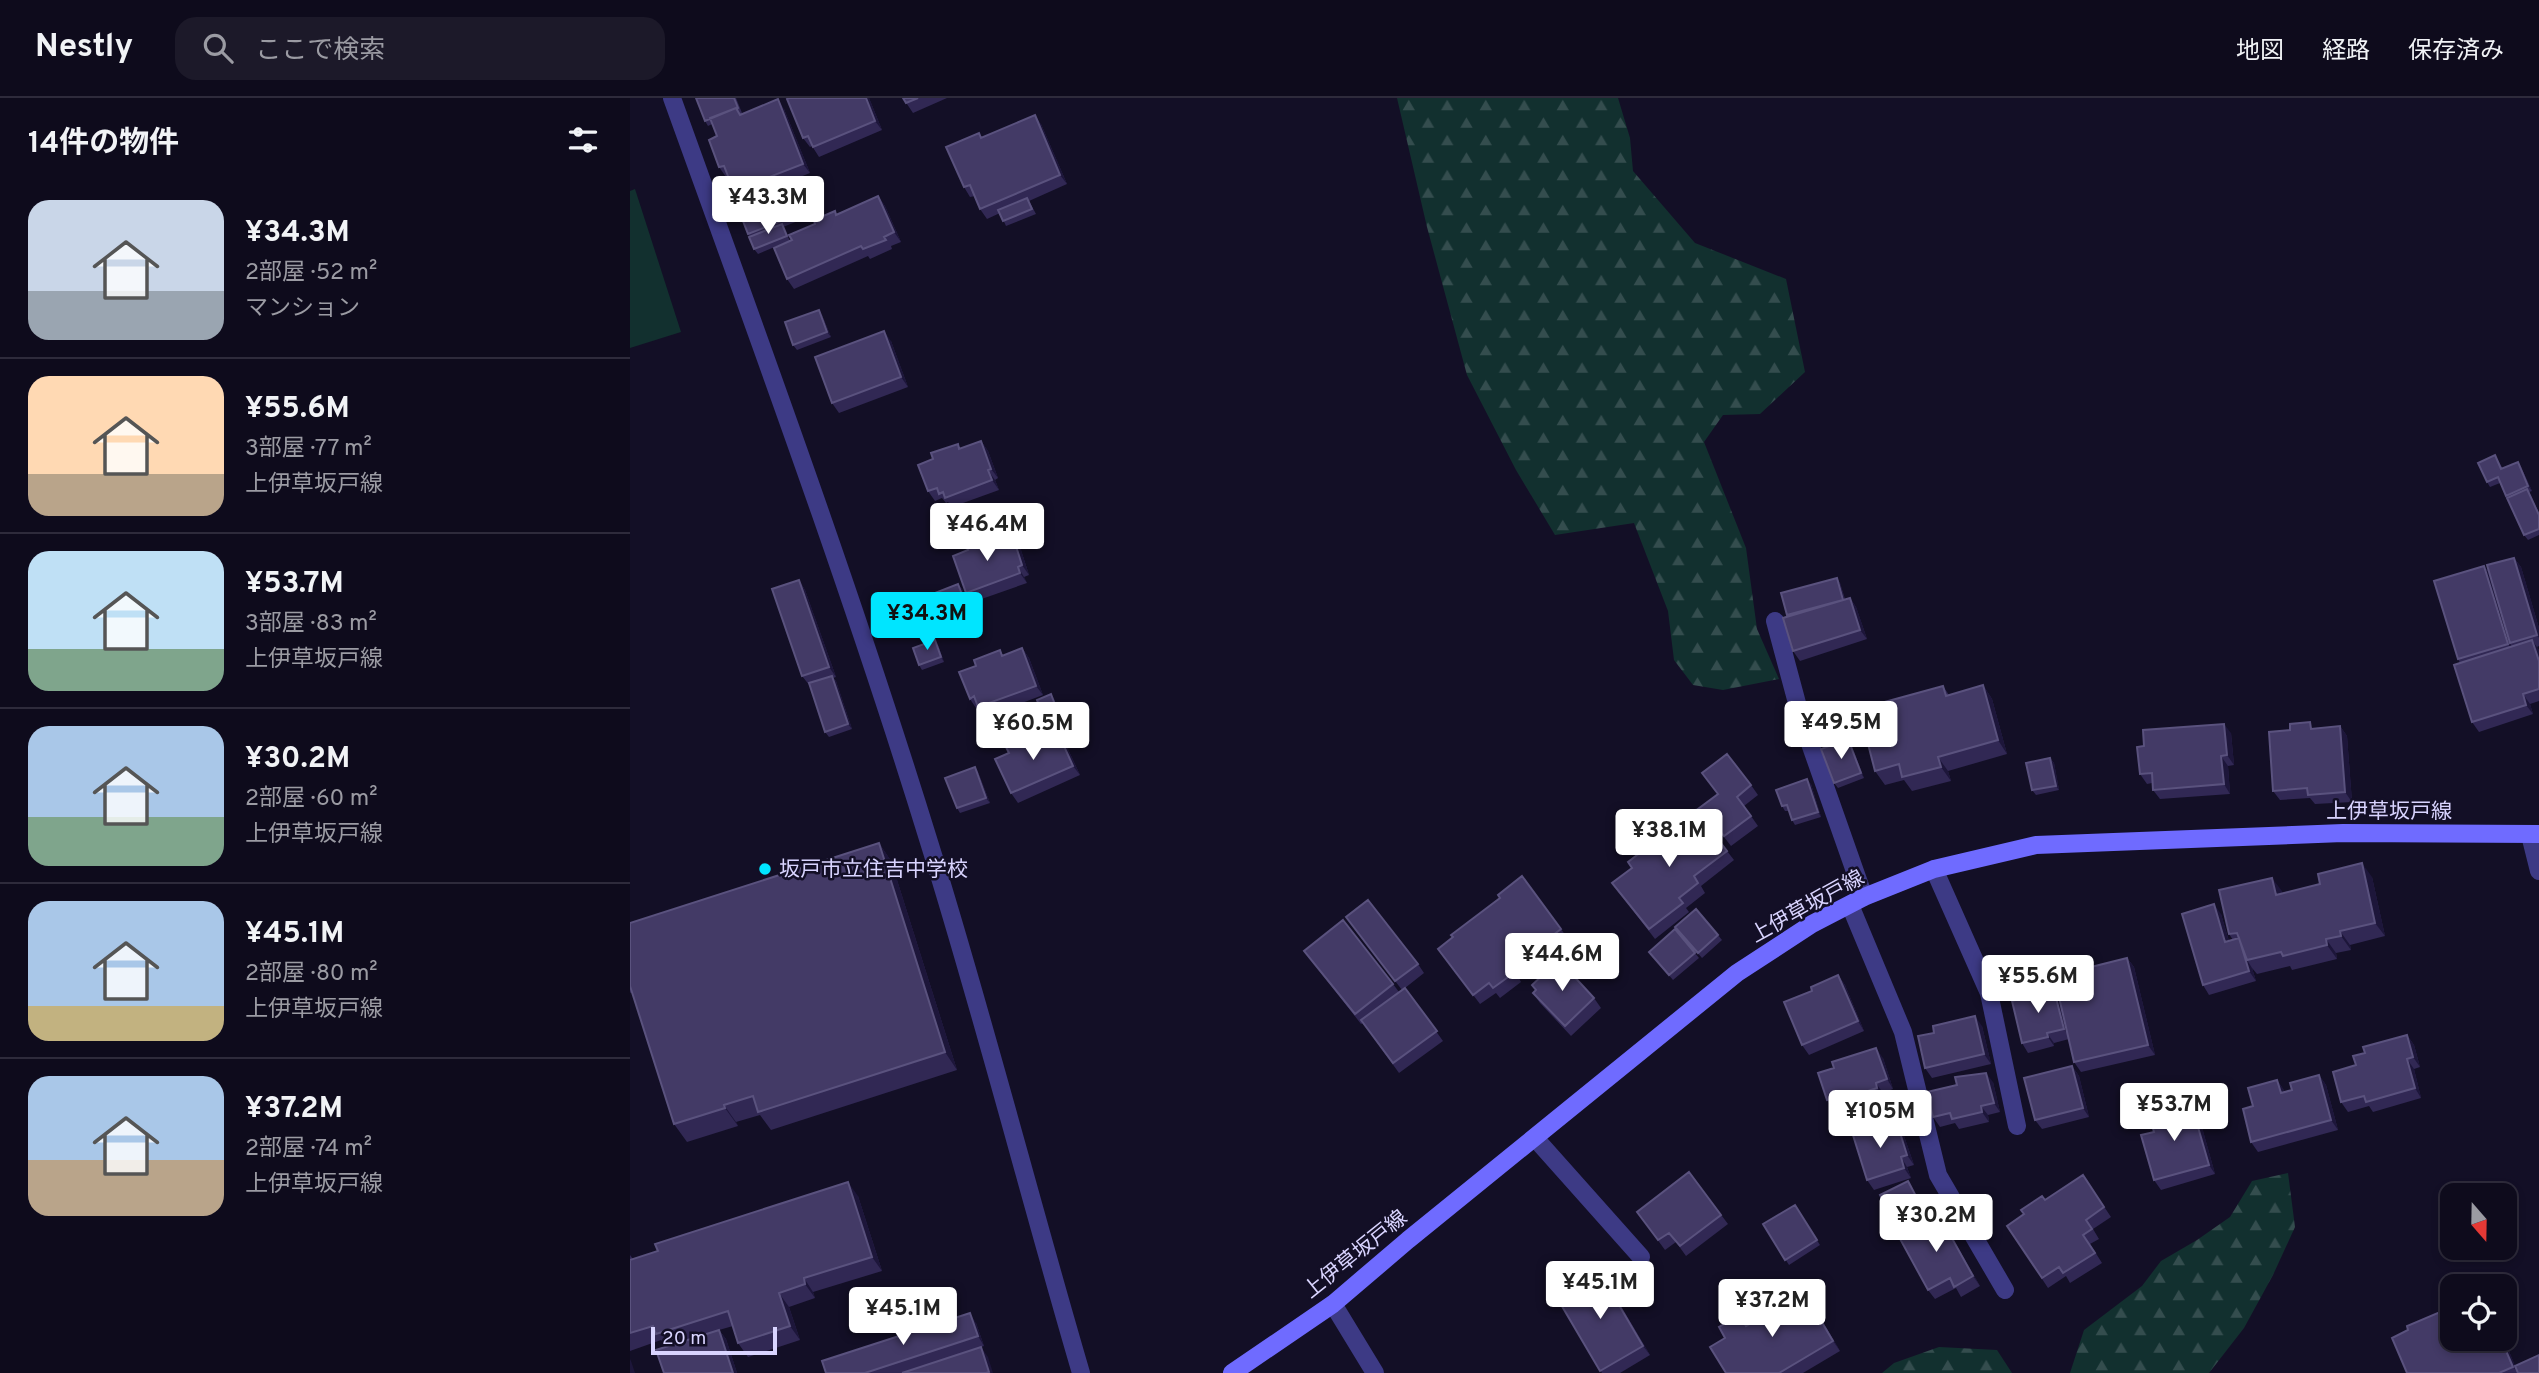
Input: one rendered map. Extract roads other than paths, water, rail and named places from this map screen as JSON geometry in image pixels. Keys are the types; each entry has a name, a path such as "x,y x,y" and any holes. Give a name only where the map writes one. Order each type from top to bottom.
{"main road":[{"name":"上伊草坂戸線","path":"1232,1373 1333,1304 1737,972 1812,924 1857,901 1934,869 2036,845 2343,832 2535,835"}],"street":[{"path":"672,98 882,695 977,997 1027,1188 1081,1373"},
{"path":"1775,621 1801,718 1857,901 1903,1031 1938,1175 2004,1290"},
{"path":"2535,835 2539,871"},
{"path":"1934,869 1989,993 2017,1126"},
{"path":"1535,1139 1641,1257"},
{"path":"1333,1304 1375,1373"}],"place":[{"name":"坂戸市立住吉中学校","path":"765,869"}]}
